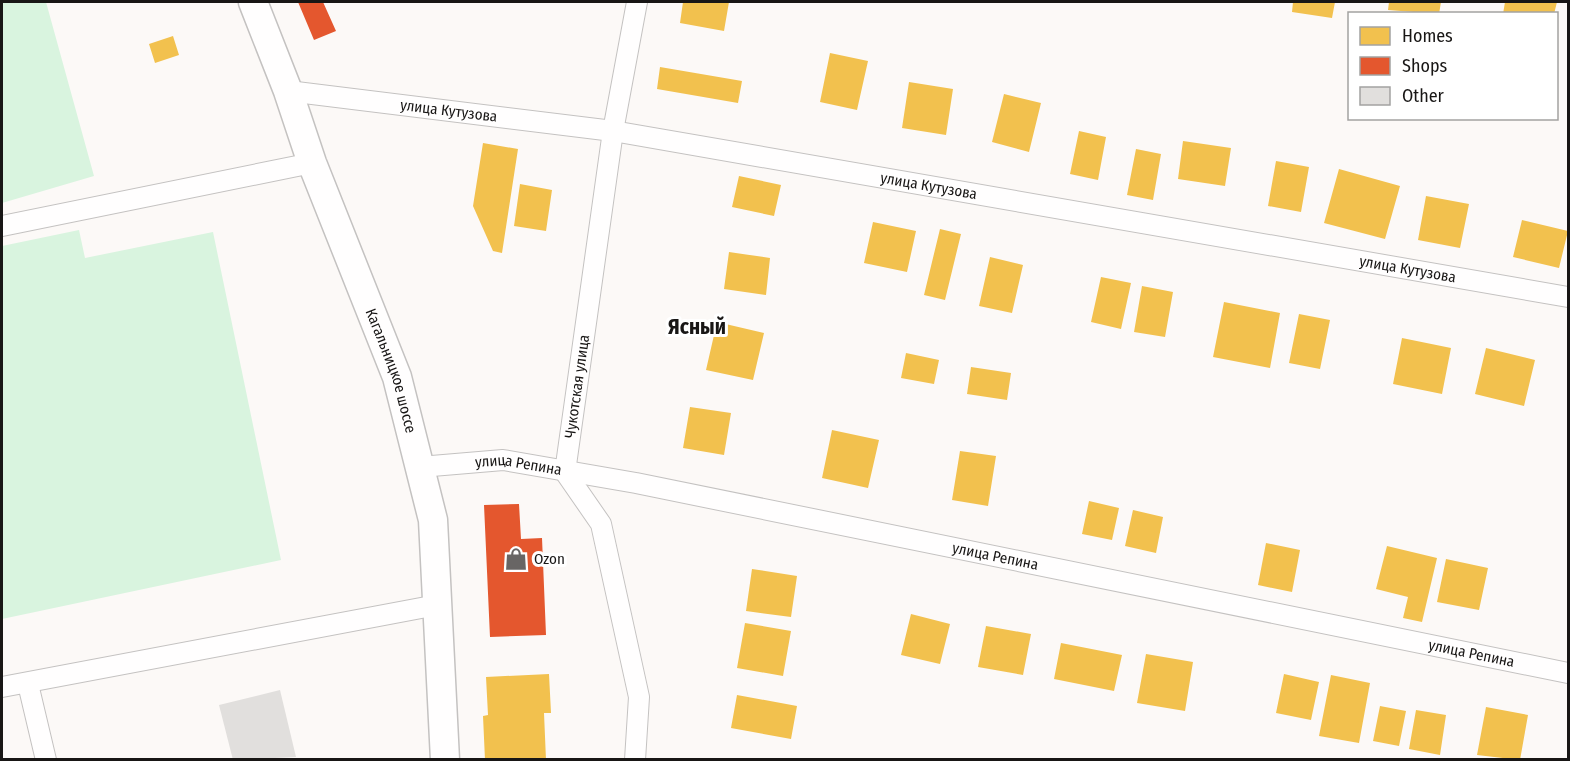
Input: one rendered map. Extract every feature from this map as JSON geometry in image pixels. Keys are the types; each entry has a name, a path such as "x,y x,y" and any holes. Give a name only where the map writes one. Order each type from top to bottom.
{"main road":[{"name":"Кагальницкое шоссе","path":"254,2 288,91 312,163 397,377 434,520 445,759"}],"street":[{"name":"Чукотская улица","path":"564,472 613,131 637,2"},
{"name":"улица Кутузова","path":"288,91 613,131 1569,297"},
{"path":"2,225 312,163"},
{"name":"улица Репина","path":"420,467 503,460 648,486 1569,673"},
{"path":"564,472 601,524 639,697 635,759"},
{"path":"2,687 28,684 437,605"},
{"path":"28,684 46,759"}],"green space":[{"path":"2,2 46,2 94,176 2,203"},
{"path":"79,230 85,258 213,232 281,560 2,619 2,246"}],"building: Homes":[{"path":"683,2 729,2 724,31 680,23"},
{"path":"1293,2 1335,2 1332,18 1292,12"},
{"path":"1389,2 1441,2 1439,12 1388,10"},
{"path":"1505,2 1557,2 1554,12 1503,12"},
{"path":"173,36 179,55 155,63 149,44"},
{"path":"830,53 868,61 857,110 820,102"},
{"path":"660,67 742,81 738,103 657,89"},
{"path":"909,82 953,89 946,135 902,128"},
{"path":"1004,94 1041,103 1029,152 992,142"},
{"path":"1079,131 1106,137 1098,180 1070,174"},
{"path":"1183,141 1231,148 1225,186 1178,179"},
{"path":"483,143 518,149 502,253 493,251 473,206"},
{"path":"1136,149 1161,154 1153,200 1127,195"},
{"path":"1276,161 1309,167 1301,212 1268,206"},
{"path":"1339,169 1400,186 1385,239 1324,223"},
{"path":"739,176 781,185 774,216 732,207"},
{"path":"520,184 552,190 546,231 514,226"},
{"path":"1426,196 1469,204 1460,248 1418,240"},
{"path":"1522,220 1568,231 1559,268 1513,257"},
{"path":"873,222 916,231 907,272 864,263"},
{"path":"940,229 961,234 945,300 924,295"},
{"path":"729,252 770,258 766,295 724,289"},
{"path":"990,257 1023,265 1012,313 979,306"},
{"path":"1101,277 1131,283 1121,329 1091,322"},
{"path":"1142,286 1173,292 1165,337 1134,332"},
{"path":"1224,302 1280,313 1270,368 1213,357"},
{"path":"1299,314 1330,320 1320,369 1289,363"},
{"path":"717,322 764,333 753,380 706,370"},
{"path":"1402,338 1451,348 1442,394 1393,384"},
{"path":"1486,348 1535,360 1524,406 1475,394"},
{"path":"906,353 939,360 934,384 901,378"},
{"path":"971,367 1011,373 1007,400 967,394"},
{"path":"690,407 731,413 724,455 683,448"},
{"path":"832,430 879,440 868,488 822,478"},
{"path":"960,451 996,456 988,506 952,500"},
{"path":"1089,501 1119,508 1112,540 1082,534"},
{"path":"1133,510 1163,517 1156,553 1125,546"},
{"path":"1266,543 1300,550 1292,592 1258,585"},
{"path":"1387,546 1437,558 1422,622 1403,618 1408,597 1376,589"},
{"path":"1446,559 1488,568 1479,610 1437,602"},
{"path":"752,569 797,576 791,617 746,611"},
{"path":"911,614 950,624 940,664 901,655"},
{"path":"745,623 791,631 783,676 737,668"},
{"path":"986,626 1031,634 1023,675 978,667"},
{"path":"1061,643 1122,655 1114,691 1054,679"},
{"path":"1146,654 1193,662 1185,711 1137,703"},
{"path":"549,674 551,713 544,713 546,760 485,760 483,716 488,715 486,677"},
{"path":"1284,674 1319,682 1311,720 1276,713"},
{"path":"1331,675 1370,683 1359,743 1319,736"},
{"path":"737,695 797,706 791,739 731,728"},
{"path":"1380,706 1406,711 1399,746 1373,741"},
{"path":"1486,707 1528,715 1520,760 1477,755"},
{"path":"1416,710 1446,715 1440,755 1409,749"}],"building: Shops":[{"path":"298,2 323,2 336,31 314,40"},
{"path":"519,504 521,539 542,538 546,635 490,637 484,505"}],"building: Other":[{"path":"280,690 296,757 233,760 219,705"}],"place":[{"name":"Ozon","path":"516,559"}],"district":[{"name":"Ясный","path":"697,327"}]}
